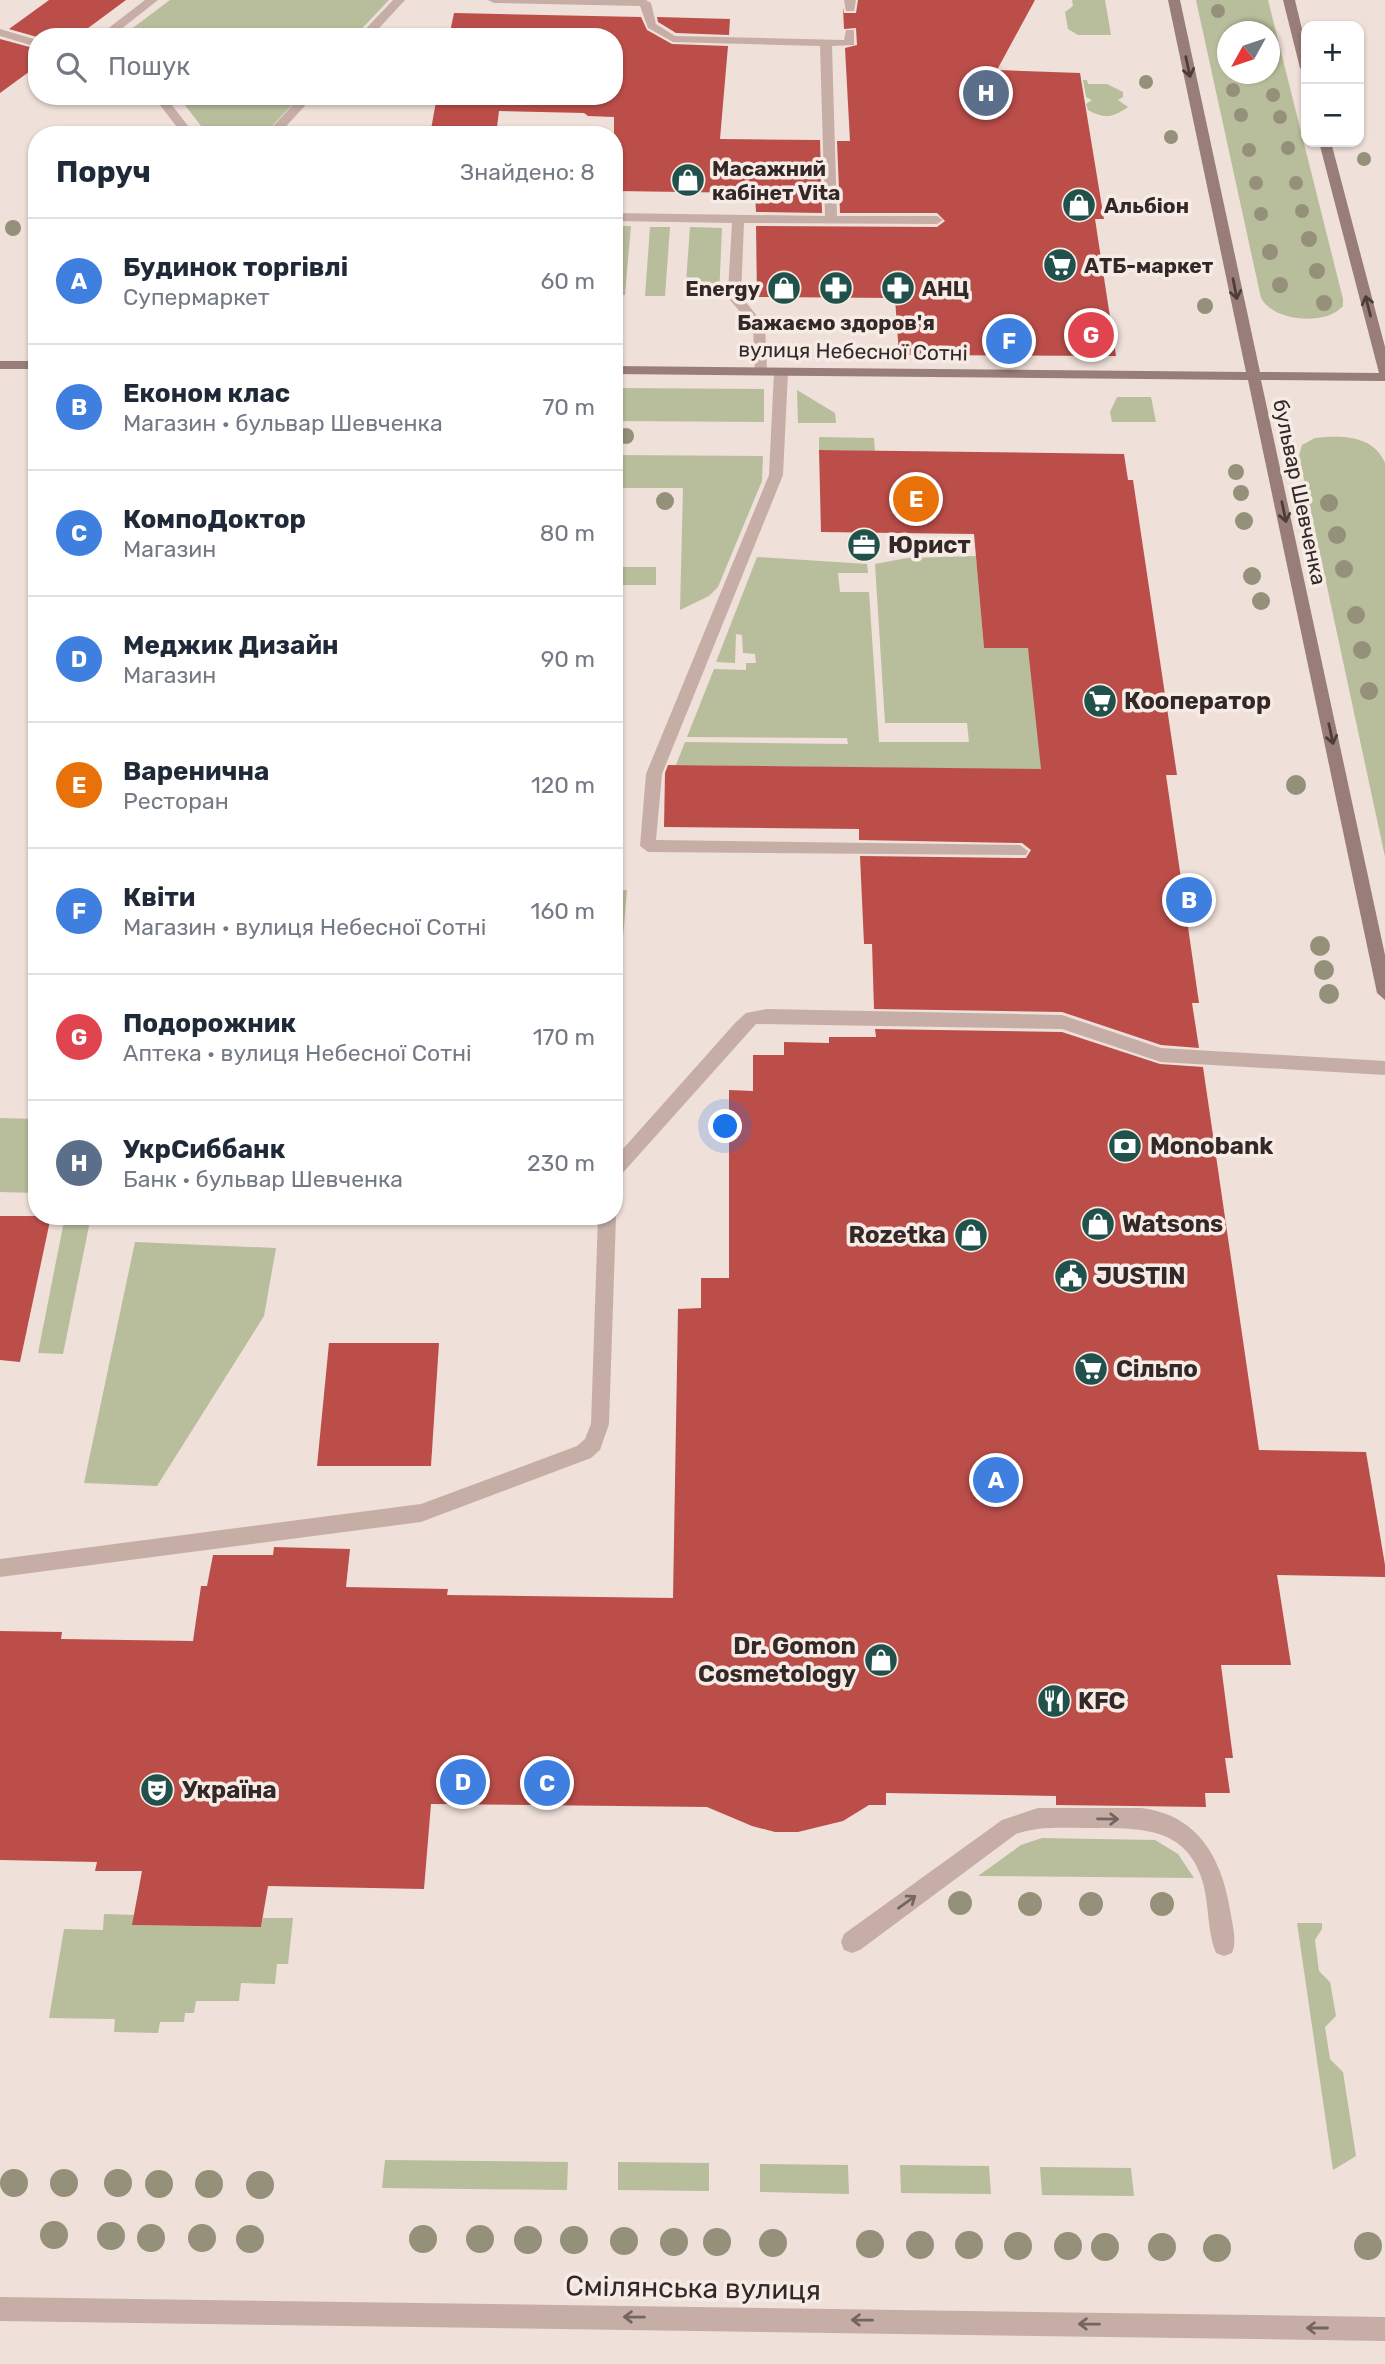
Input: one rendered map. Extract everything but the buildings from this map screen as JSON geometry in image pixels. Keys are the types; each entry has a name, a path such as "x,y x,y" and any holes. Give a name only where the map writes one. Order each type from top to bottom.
{"main road":[{"name":"бульвар Шевченка","path":"1174,0 1385,993"},
{"path":"1289,0 1301,48"},
{"path":"1326,147 1385,374"},
{"path":"0,365 28,365"},
{"name":"вулиця Небесної Сотні","path":"623,370 1254,376 1385,374"}],"street":[{"path":"115,28 152,0"},
{"path":"373,28 399,0"},
{"path":"494,0 645,1 648,21 662,35 673,39 850,43 850,32"},
{"path":"0,32 28,41"},
{"path":"826,43 831,219"},
{"path":"166,105 182,126"},
{"path":"280,126 299,105"},
{"path":"623,217 937,220"},
{"path":"738,219 734,291 735,297 759,326 760,371"},
{"path":"781,372 776,475 654,774 648,846 1020,851"},
{"path":"623,1161 742,1027 752,1018 767,1016 1050,1021 1084,1028 1161,1055 1385,1068"},
{"path":"0,1568 421,1513 584,1452 593,1444 600,1424 607,1225"},
{"path":"852,1942 1010,1828 1023,1820 1052,1817 1159,1821 1191,1840 1212,1869 1224,1945"},
{"name":"Смілянська вулиця","path":"0,2309 1385,2329"}],"green space":[{"path":"170,0 389,0 363,28 133,28"},
{"path":"1072,0 1105,0 1111,35 1078,35 1068,29 1065,12 1073,6"},
{"path":"1196,0 1268,0 1273,21 1217,21 1217,84 1280,84 1280,48 1301,132 1301,147 1305,147 1343,299 1343,306 1335,312 1313,319 1288,316 1268,306 1261,298"},
{"path":"1083,80 1087,80 1088,84 1107,84 1123,92 1123,97 1118,100 1128,107 1108,116 1088,110 1086,104 1092,100 1086,97"},
{"path":"185,105 292,105 272,126 201,126"},
{"path":"623,226 631,226 625,295"},
{"path":"650,227 670,227 665,296 645,296"},
{"path":"690,227 722,228 719,297 685,296"},
{"path":"623,388 764,389 764,422 623,421"},
{"path":"797,390 835,413 836,423 798,423"},
{"path":"1117,397 1151,397 1156,422 1112,422 1110,412"},
{"path":"819,437 874,438 875,451 819,450"},
{"path":"1346,437 1365,442 1380,454 1385,463 1385,857 1299,456 1302,445 1315,438"},
{"path":"623,455 763,456 762,481 718,587 709,596 680,610 683,488 623,488"},
{"path":"976,556 984,647 1028,648 1050,770 676,765 685,742 848,744 847,738 687,737 714,669 746,670 746,663 756,663 755,654 743,653 742,635 736,634 735,663 716,662 757,557 867,564 868,573 838,573 840,592 869,592 879,742 969,742 967,723 885,723 875,564 907,558"},
{"path":"623,567 656,567 656,585 623,585"},
{"path":"623,890 627,890 623,938"},
{"path":"0,1118 28,1119 28,1193 0,1192"},
{"path":"63,1225 89,1225 63,1354 38,1353"},
{"path":"135,1242 276,1248 264,1316 157,1486 84,1483"},
{"path":"1042,1838 1155,1840 1178,1854 1194,1878 978,1876 1021,1845"},
{"path":"104,1914 134,1915 133,1925 261,1927 263,1918 293,1918 288,1964 277,1964 275,1984 241,1983 239,2001 196,2001 194,2013 185,2013 184,2022 160,2022 158,2033 114,2032 115,2019 49,2018 64,1929 103,1930"},
{"path":"1297,1923 1322,1923 1322,1929 1315,1940 1319,1971 1330,1982 1336,2016 1325,2027 1330,2059 1343,2072 1356,2156 1333,2170"},
{"path":"385,2160 568,2162 567,2190 382,2188"},
{"path":"618,2162 709,2163 709,2191 618,2190"},
{"path":"760,2164 848,2165 849,2194 760,2192"},
{"path":"900,2165 989,2166 991,2194 901,2193"},
{"path":"1040,2167 1131,2168 1134,2196 1042,2195"}],"place":[{"name":"УкрСиббанк","path":"986,93"},
{"name":"Масажний кабінет Vita","path":"688,180"},
{"name":"Альбіон","path":"1079,205"},
{"name":"АТБ-маркет","path":"1060,265"},
{"name":"Energy","path":"784,288"},
{"name":"Бажаємо здоров'я","path":"836,288"},
{"name":"АНЦ","path":"898,288"},
{"name":"Подорожник","path":"1091,335"},
{"name":"Квіти","path":"1009,341"},
{"name":"Варенична","path":"916,499"},
{"name":"Юрист","path":"864,545"},
{"name":"Кооператор","path":"1100,701"},
{"name":"Економ клас","path":"1189,900"},
{"name":"Monobank","path":"1125,1146"},
{"name":"Watsons","path":"1098,1224"},
{"name":"Rozetka","path":"971,1235"},
{"name":"JUSTIN","path":"1071,1276"},
{"name":"Сільпо","path":"1091,1369"},
{"name":"Будинок торгівлі","path":"996,1480"},
{"name":"Dr. Gomon Cosmetology","path":"881,1660"},
{"name":"KFC","path":"1054,1701"},
{"name":"Меджик Дизайн","path":"463,1782"},
{"name":"КомпоДоктор","path":"547,1783"},
{"name":"Україна","path":"157,1790"}]}
